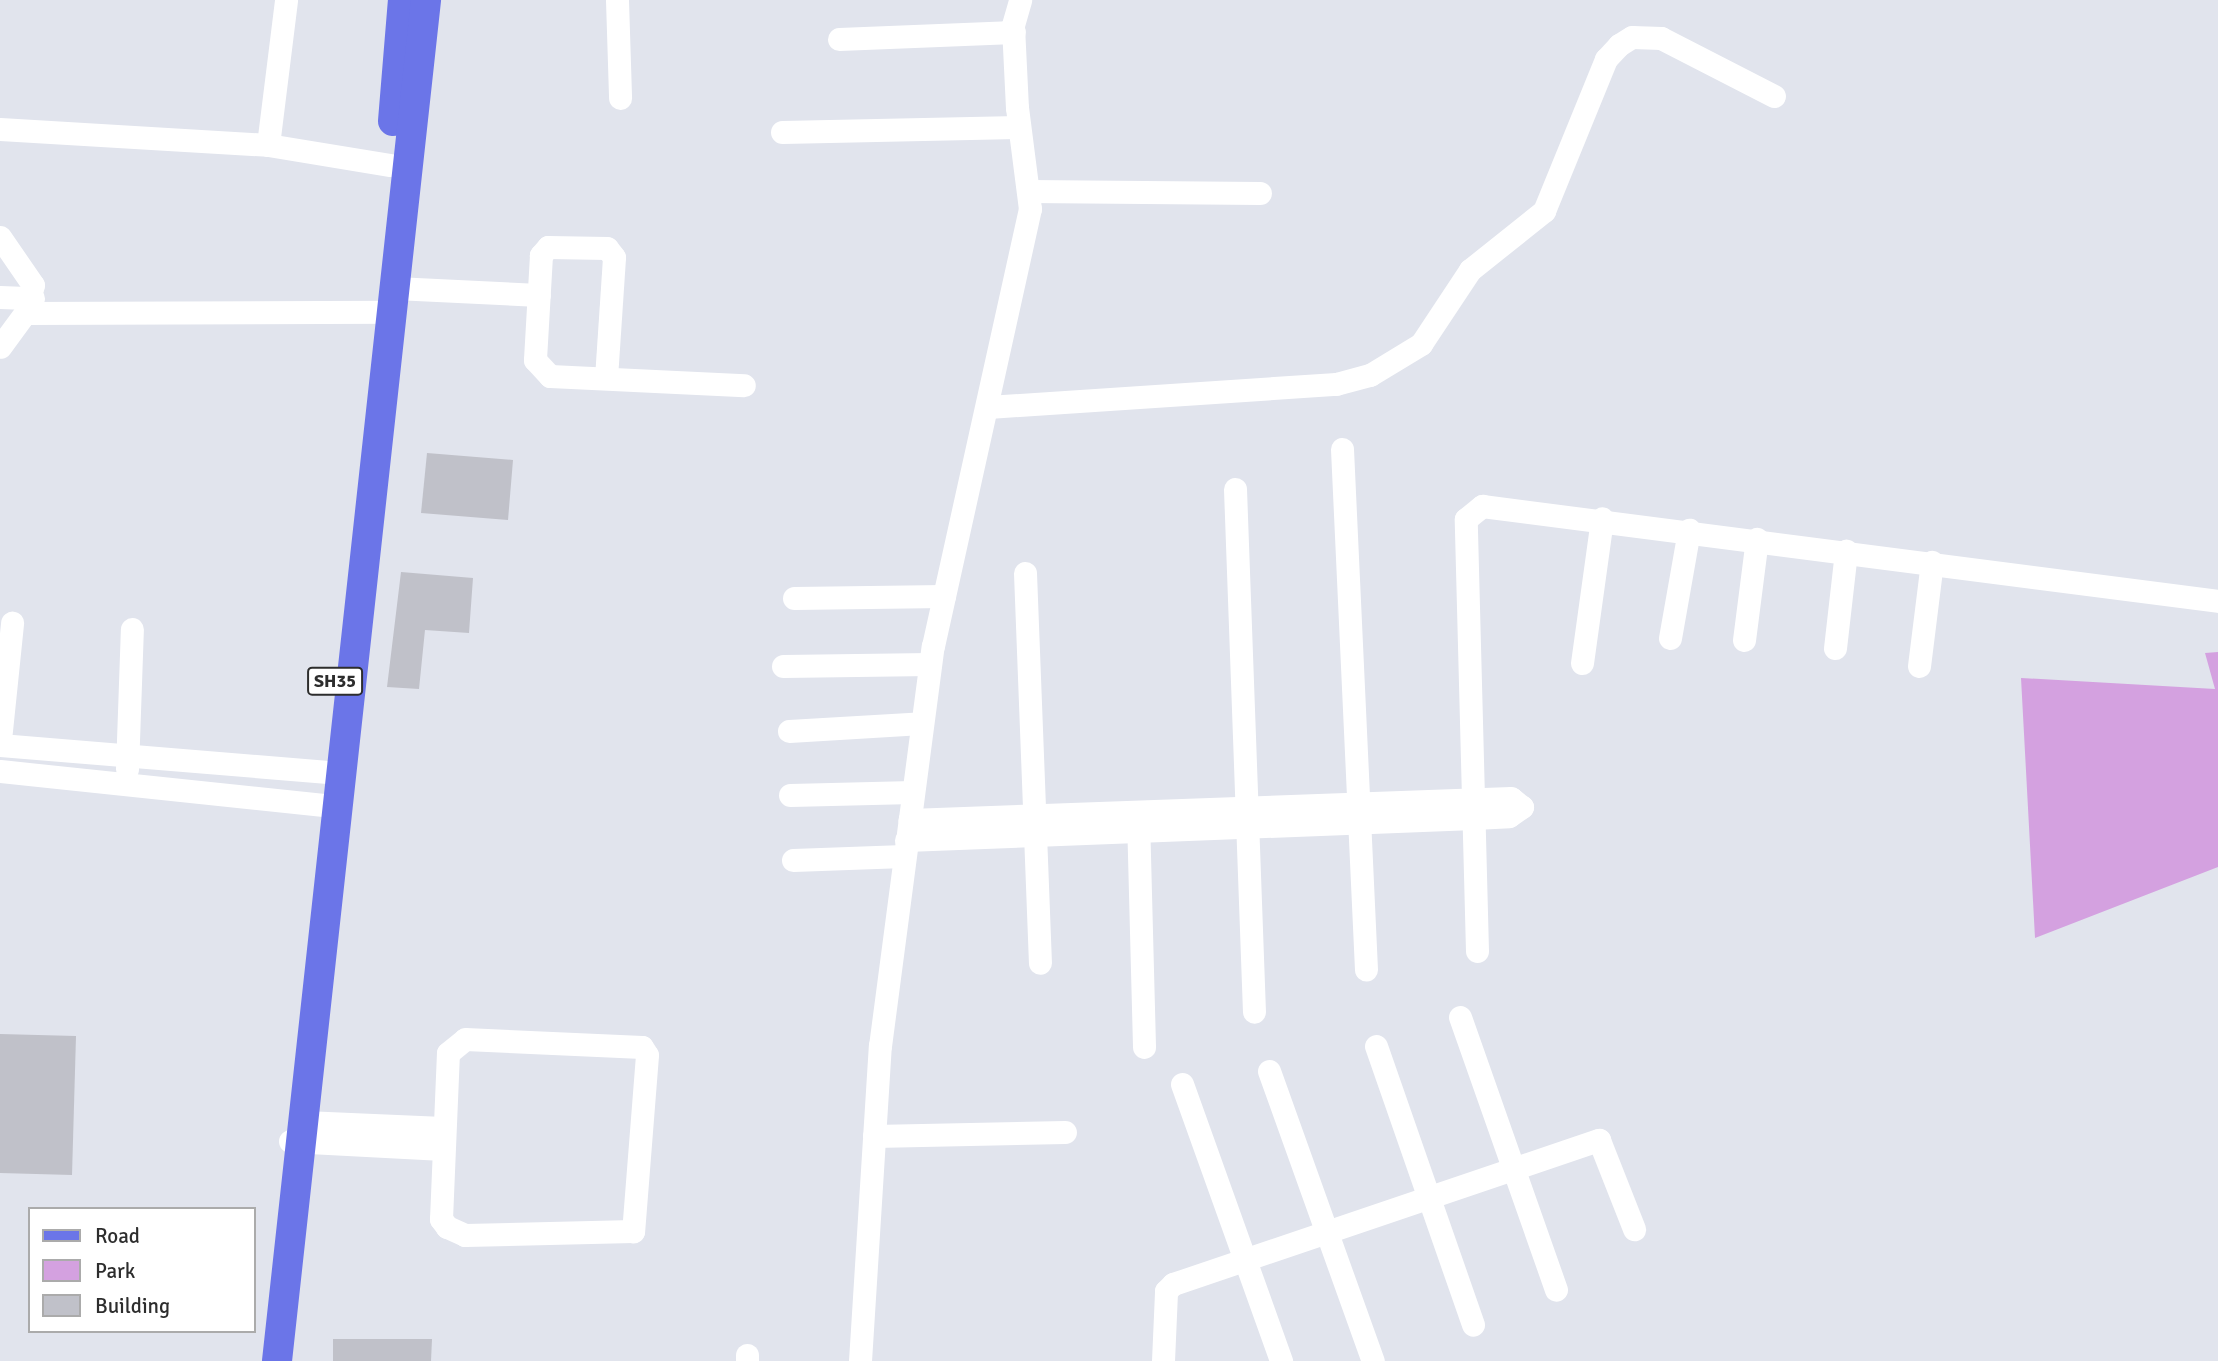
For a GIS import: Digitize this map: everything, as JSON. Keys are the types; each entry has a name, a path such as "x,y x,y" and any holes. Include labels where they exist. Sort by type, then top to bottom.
{"main road":[{"name":"SH35","path":"264,1361 299,1135 334,772 388,304 390,165 403,0"},
{"path":"388,304 426,0"},
{"path":"277,1361 299,1135"}],"street":[{"path":"268,145 286,0"},
{"path":"617,0 620,98"},
{"path":"860,1361 874,1136 906,839 930,664 1023,255 1028,191 1019,127 1014,32 1020,0"},
{"path":"839,39 1014,32"},
{"path":"988,407 1363,378 1421,344 1470,270 1544,211 1606,59 1619,45 1632,37 1661,38 1774,96"},
{"path":"782,132 1019,127"},
{"path":"0,129 268,145 390,165"},
{"path":"1028,191 1260,193"},
{"path":"0,237 29,273 29,305 0,347"},
{"path":"606,378 616,269 607,248 548,247 541,255 535,360 550,376 744,385"},
{"path":"0,298 29,305 388,304 539,295"},
{"path":"1342,449 1366,969"},
{"path":"1235,489 1244,817 1254,1012"},
{"path":"1476,951 1466,519 1494,503 2218,601"},
{"path":"1582,663 1602,518"},
{"path":"1670,638 1689,530"},
{"path":"1744,640 1757,539"},
{"path":"1835,648 1846,551"},
{"path":"1919,666 1932,562"},
{"path":"1025,573 1037,825 1040,963"},
{"path":"794,598 944,596"},
{"path":"12,623 0,742 334,772"},
{"path":"126,783 132,629"},
{"path":"783,666 930,664"},
{"path":"789,731 922,723"},
{"path":"0,771 331,806"},
{"path":"790,794 913,792"},
{"path":"793,860 906,839 1037,825 1474,809"},
{"path":"1138,820 1144,1047"},
{"path":"1460,1017 1556,1290"},
{"path":"626,1041 647,1055 638,1214 628,1234 453,1233 441,1219 443,1138 448,1053 456,1042 626,1041"},
{"path":"1376,1046 1474,1325"},
{"path":"1269,1071 1373,1361"},
{"path":"1182,1084 1281,1361"},
{"path":"874,1136 1065,1132"},
{"path":"299,1135 443,1138"},
{"path":"1163,1361 1166,1291 1173,1284 1429,1200 1599,1140 1634,1229"},
{"path":"1173,1284 1174,1361"}],"green space":[{"path":"2218,652 2218,867 2035,938 2021,678 2215,689 2205,653"}],"building":[{"path":"427,453 513,460 508,520 421,513"},
{"path":"401,572 473,578 469,633 425,630 419,689 387,687"},
{"path":"0,1034 76,1036 72,1175 0,1173"},
{"path":"333,1339 432,1339 431,1361 333,1361"}]}
